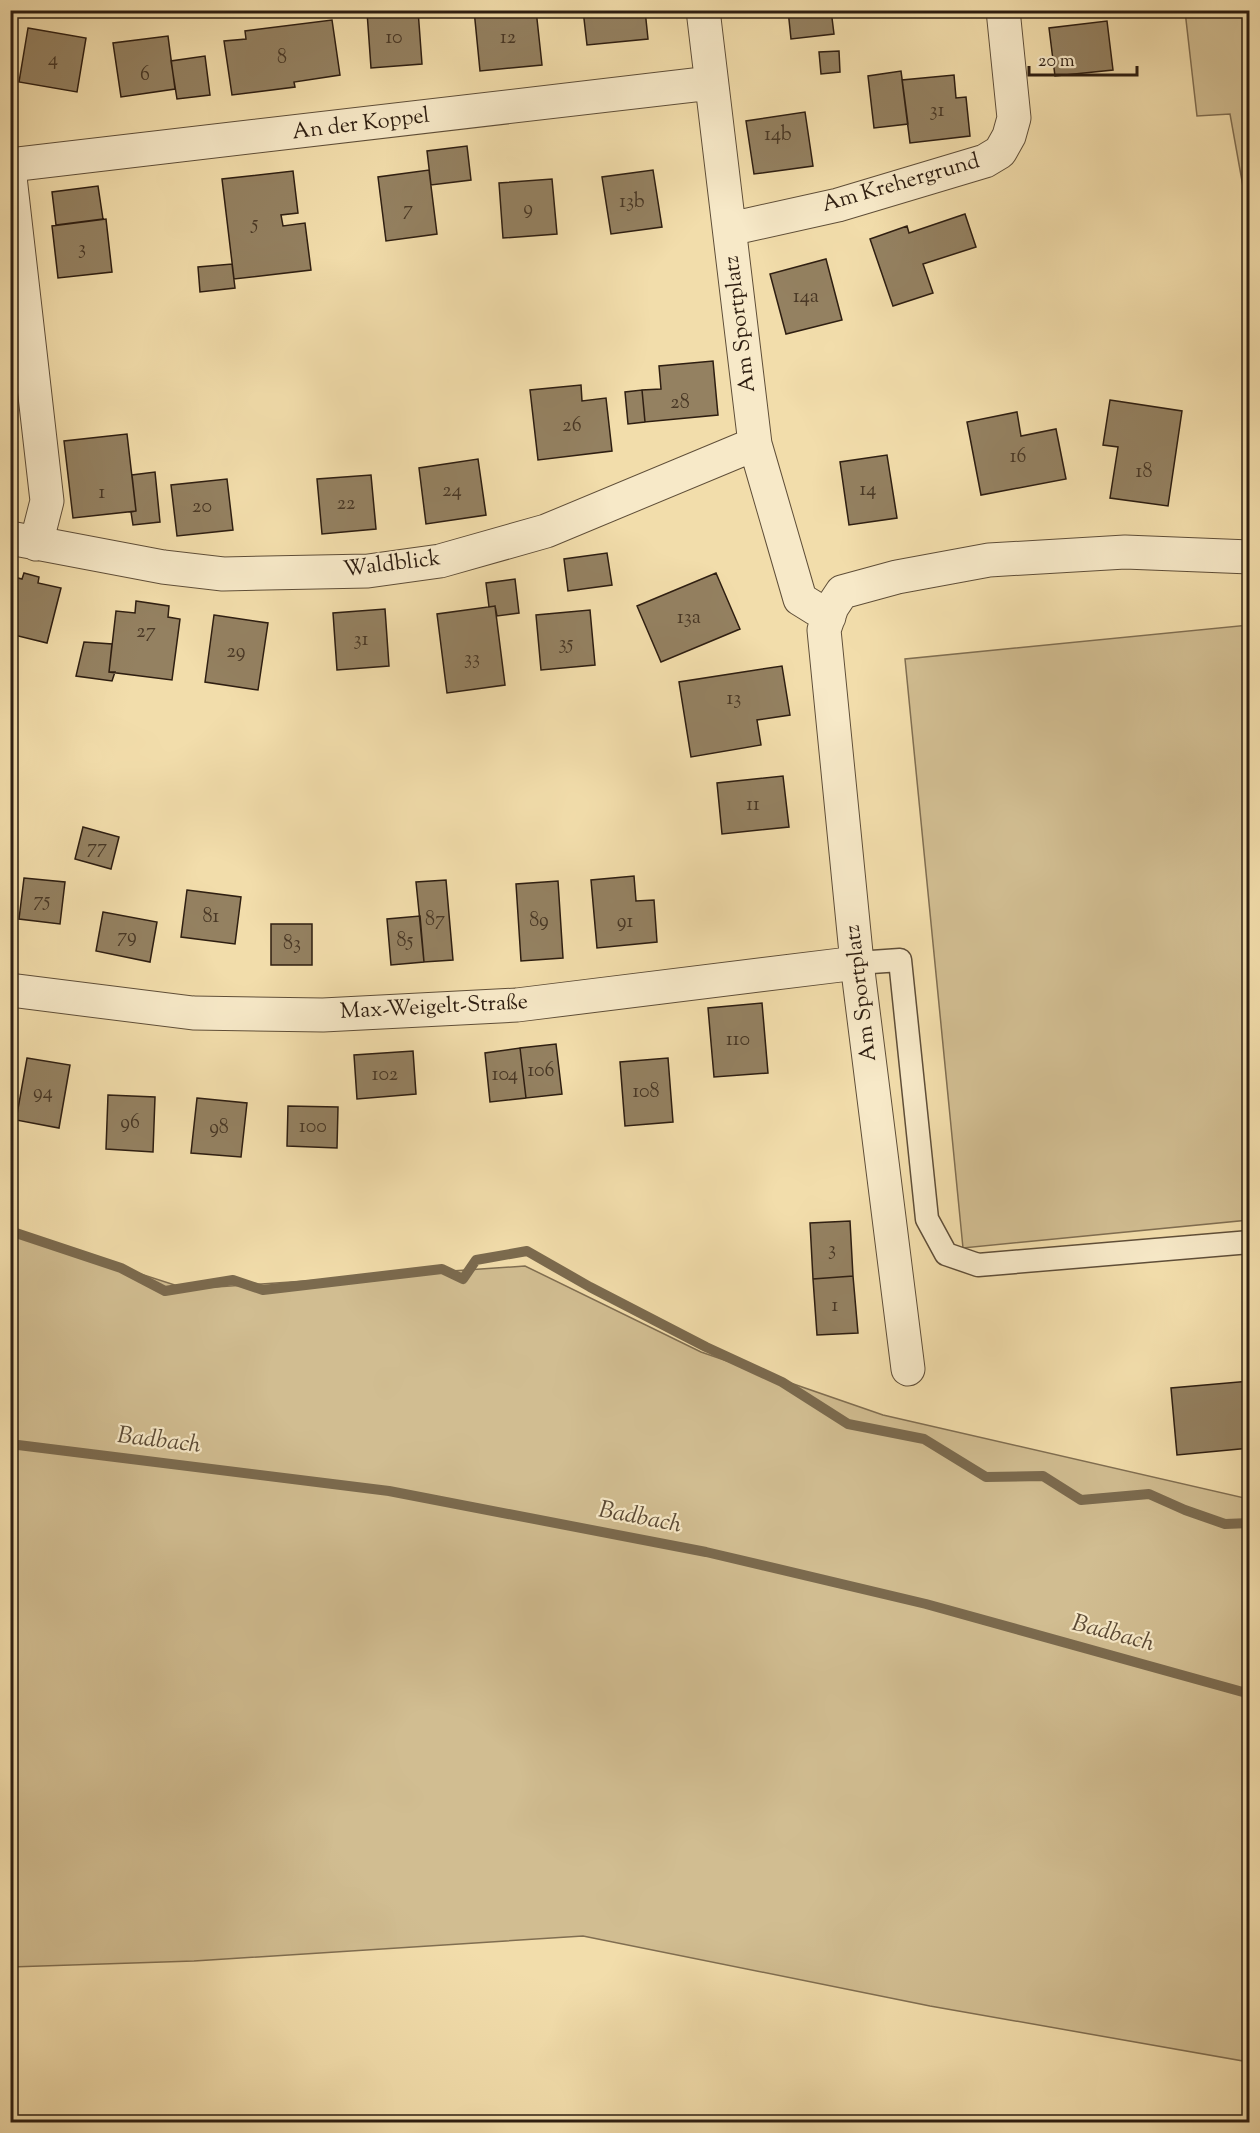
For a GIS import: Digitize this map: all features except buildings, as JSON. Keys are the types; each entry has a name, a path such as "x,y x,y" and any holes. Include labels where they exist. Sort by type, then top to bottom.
{"street":[{"name":"Am Sportplatz","path":"703,10 755,444 800,599 829,617"},
{"name":"Am Krehergrund","path":"730,229 838,205 985,161 1000,152 1009,136 1014,118 1003,10"},
{"name":"An der Koppel","path":"10,165 711,83"},
{"path":"10,177 47,501 23,541"},
{"name":"Waldblick","path":"23,541 163,567 223,574 368,571 440,561 546,531 755,444"},
{"name":"Am Sportplatz","path":"908,1369 857,963 824,630 829,617 842,592 897,577 990,560 1125,552 1250,558"},
{"name":"Max-Weigelt-Straße","path":"10,990 193,1013 323,1015 517,1005 857,963"}],"lane":[{"path":"857,963 900,960 927,1219 946,1254 978,1265 1250,1242"}],"shaded area":[{"path":"1185,11 1249,11 1249,220 1230,114 1197,116"},
{"path":"1249,625 1249,1220 963,1248 905,659"},
{"path":"11,1232 187,1289 525,1266 701,1352 883,1415 1249,1499 1249,2062 930,2006 583,1936 194,1961 11,1967"}],"waterway":[{"path":"10,1231 121,1268 165,1291 233,1280 263,1290 442,1269 463,1279 476,1260 527,1251 590,1287 706,1347 782,1382 848,1424 924,1439 986,1477 1043,1476 1081,1500 1149,1494 1225,1524 1250,1523"},
{"name":"Badbach","path":"10,1444 389,1491 706,1552 926,1604 1250,1694"}]}
